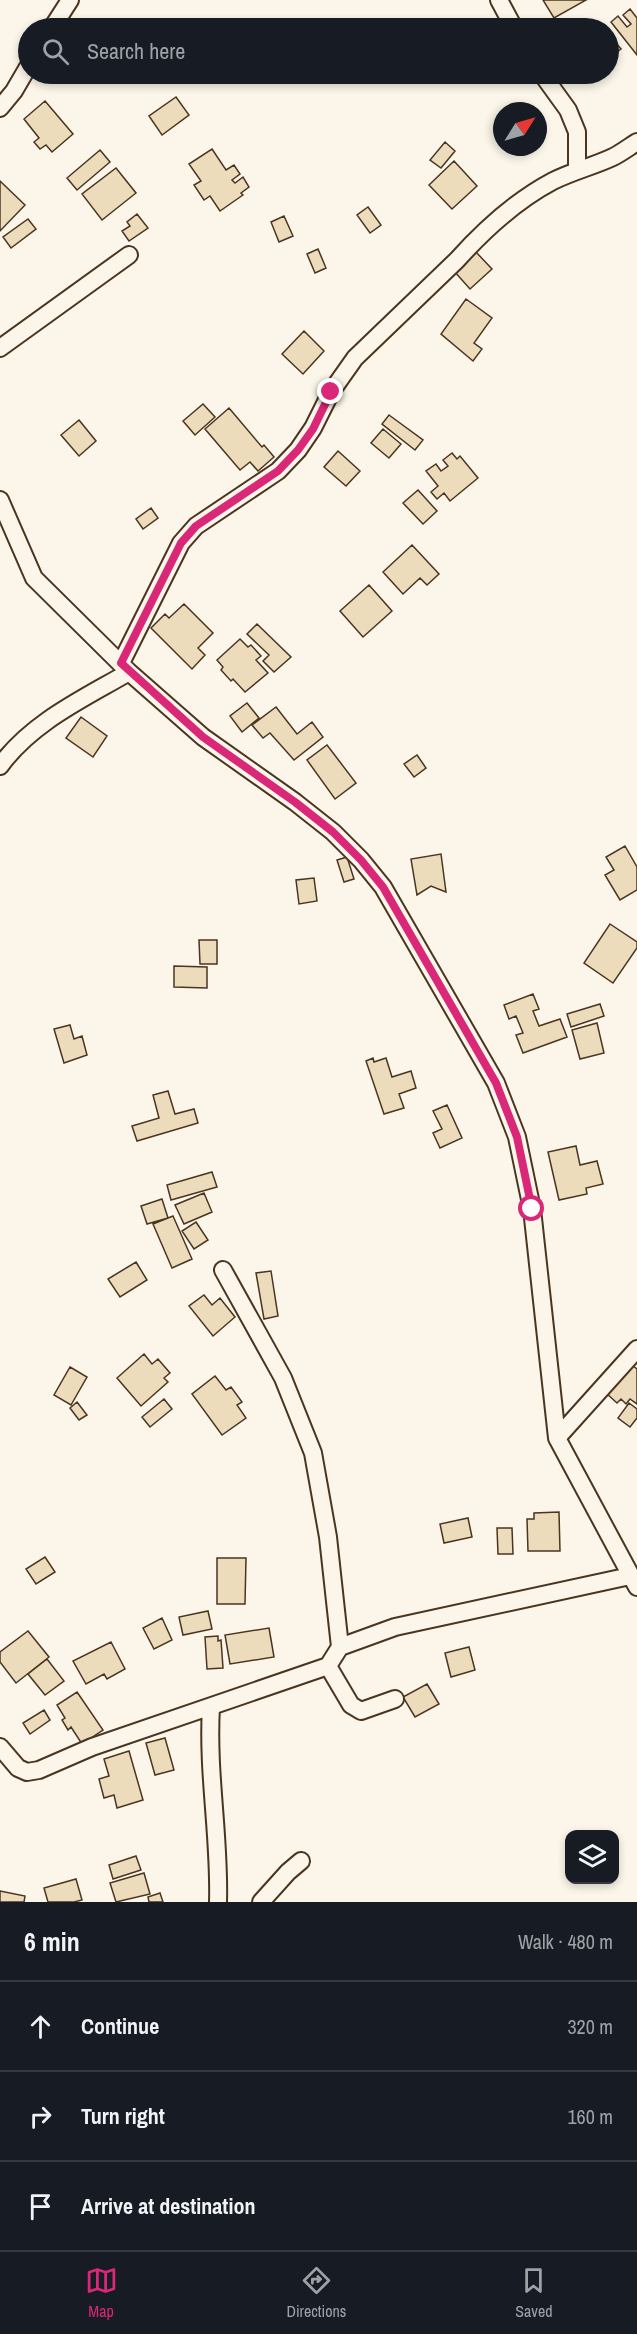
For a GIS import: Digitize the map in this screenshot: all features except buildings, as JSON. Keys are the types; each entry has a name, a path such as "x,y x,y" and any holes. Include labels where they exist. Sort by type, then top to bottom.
{"street":[{"path":"58,18 70,0"},
{"path":"499,0 509,18"},
{"path":"0,108 18,84"},
{"path":"549,84 568,110 577,132 577,170"},
{"path":"0,766 12,750 52,717 125,668 181,543 196,526 278,471 298,450 313,429 331,392 355,358 473,243 520,201 551,182 614,157 637,142"},
{"path":"0,348 129,255"},
{"path":"0,500 34,578 125,668 203,737 318,820 361,860 383,887 496,1083 517,1137 532,1209 557,1438 634,1581 395,1627 340,1647 328,1666 92,1747 39,1770 27,1772 18,1768 0,1747"},
{"path":"223,1270 283,1378 313,1453 328,1537 340,1647"},
{"path":"557,1438 637,1349"},
{"path":"328,1666 351,1705 361,1711 395,1699"},
{"path":"211,1707 209,1741 220,1874 218,1902"},
{"path":"261,1902 301,1861"}],"route":[{"path":"331,392 313,429 298,450 278,471 196,526 181,543 121,663 203,737 295,802 333,832 361,860 383,887 496,1083 517,1137 532,1209"}]}
